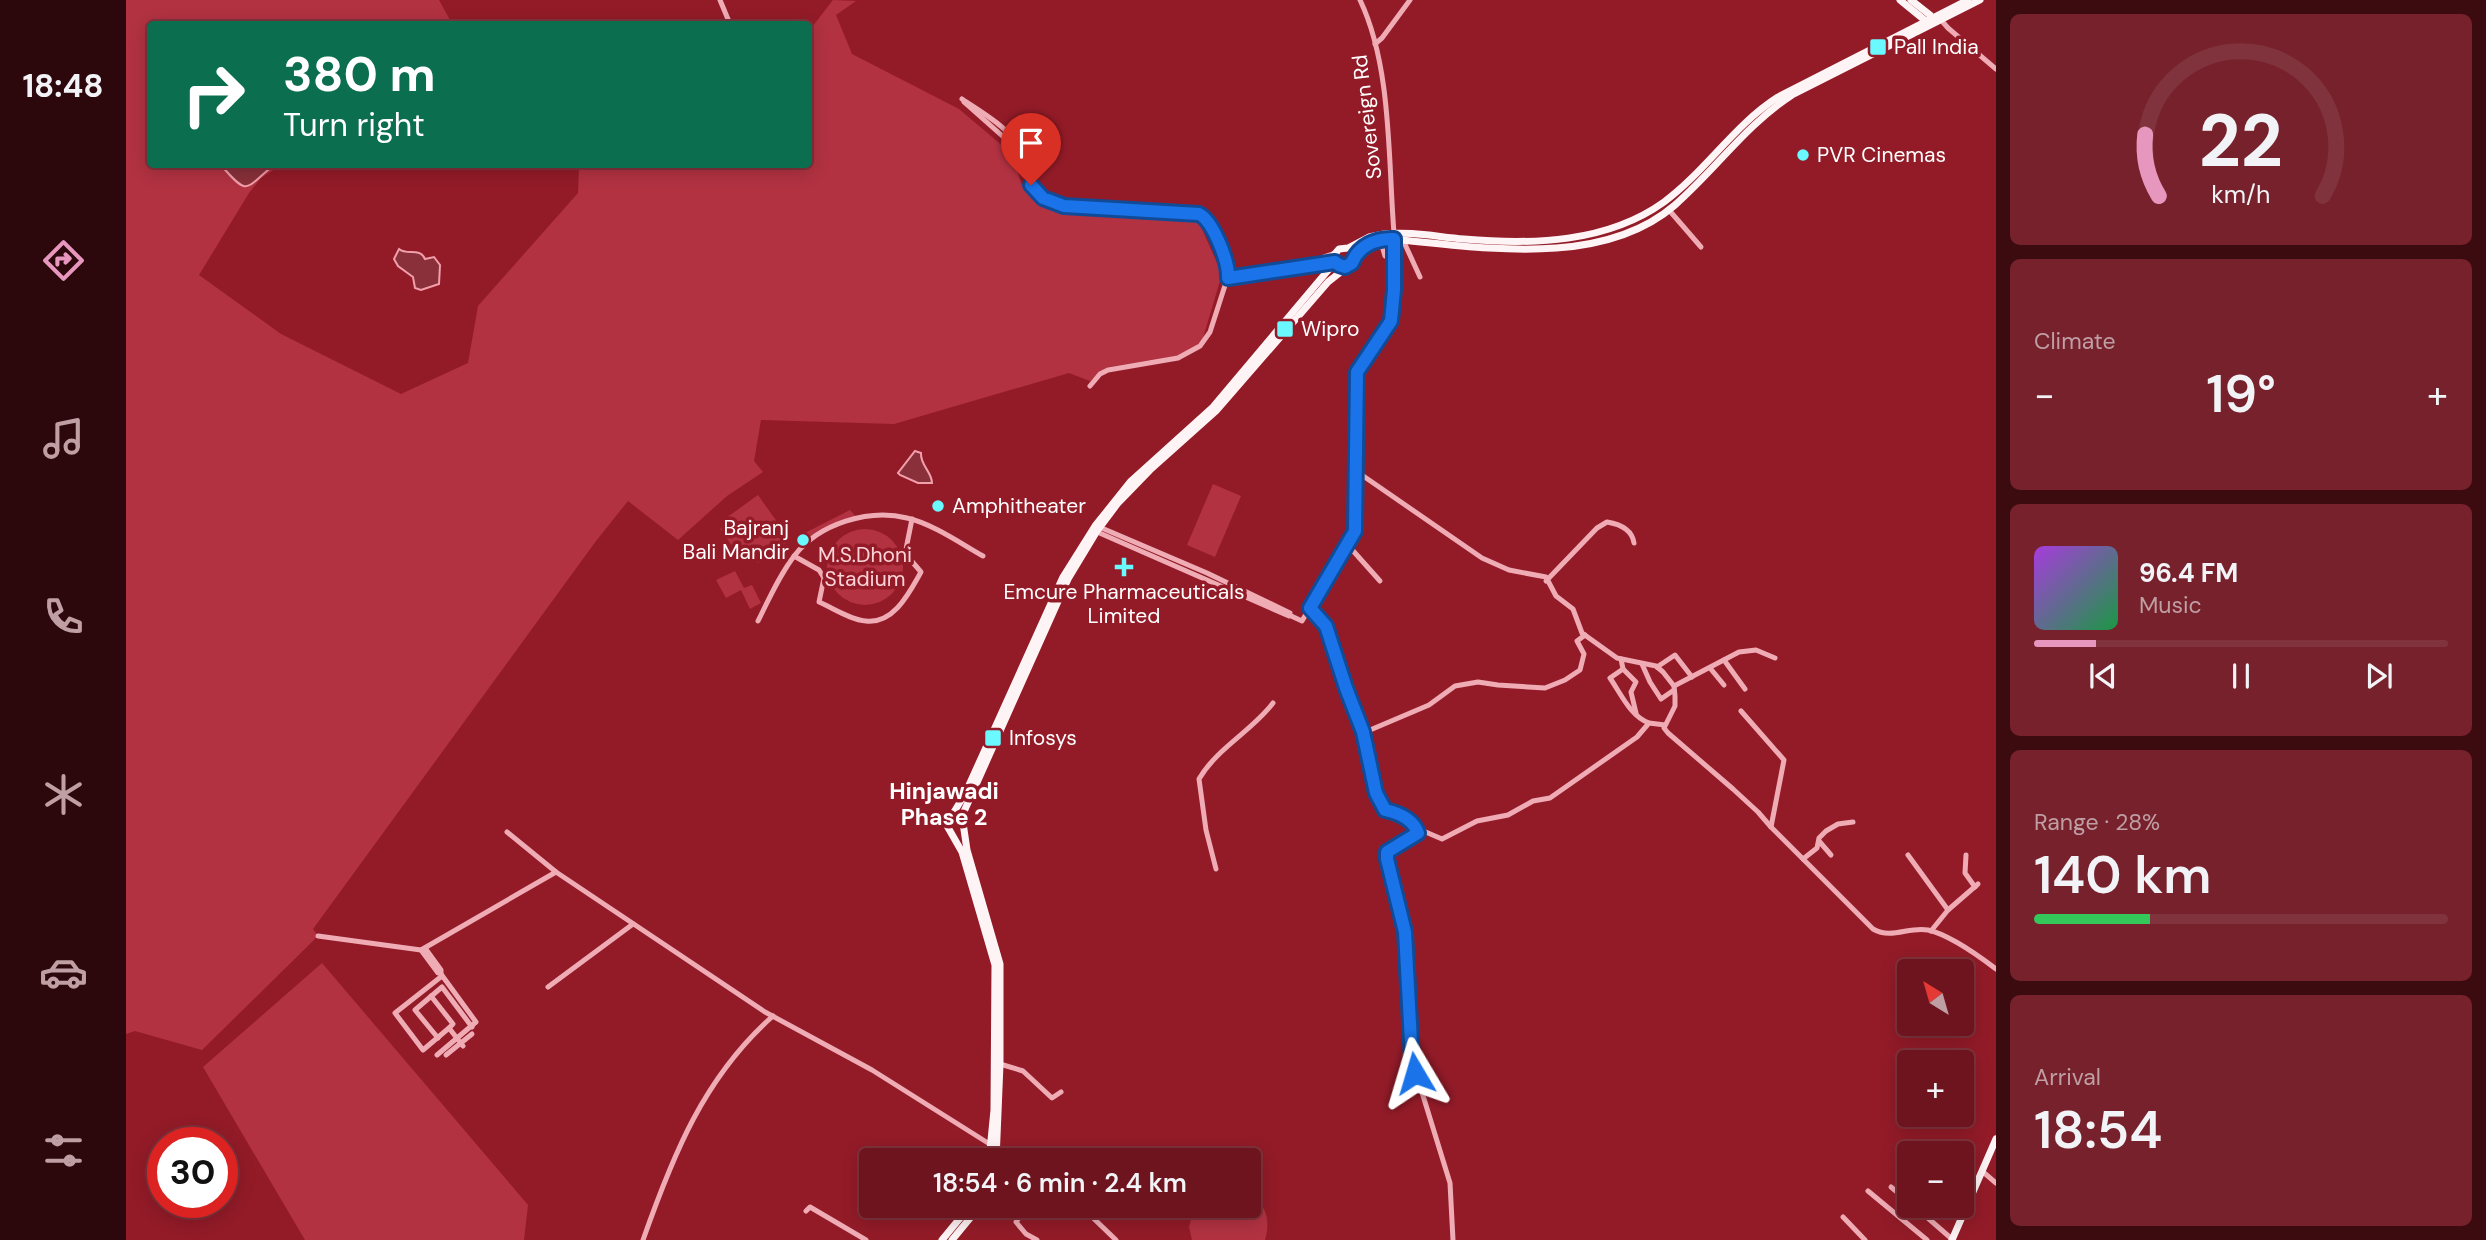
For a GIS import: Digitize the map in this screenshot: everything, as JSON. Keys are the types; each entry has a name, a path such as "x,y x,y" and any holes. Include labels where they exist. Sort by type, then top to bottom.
{"main road":[{"path":"1900,0 1933,21"},
{"path":"1912,0 1933,21"},
{"path":"1353,256 1368,244 1394,236 1403,240 1501,249 1589,244 1629,232 1669,210 1740,136 1773,107 1968,0"},
{"path":"994,1146 998,976 962,852 946,824 946,819 954,812 965,794 1068,579 1096,528 1131,481 1213,407 1322,278 1341,248 1348,248 1368,237 1510,241 1576,237 1621,226 1652,211 1675,194 1751,118 1789,90 1980,0"},
{"path":"1096,528 1134,485 1213,414 1328,282 1352,263 1353,256 1348,248"},
{"path":"1335,259 1345,267"},
{"path":"994,1146 1000,1064 998,953 967,850 962,816 1001,719"},
{"path":"954,812 962,816"},
{"path":"951,829 958,830 963,825"},
{"path":"1974,1189 1996,1139"},
{"path":"942,1240 960,1218"},
{"path":"952,1240 970,1218"},
{"path":"1953,1240 1960,1218"}],"street":[{"path":"720,0 729,21"},
{"name":"Sovereign Rd","path":"1310,608 1355,531 1357,372 1391,321 1394,290 1389,130 1370,20 1360,0"},
{"path":"1375,44 1410,0"},
{"path":"1933,21 1948,28 1996,69"},
{"path":"963,100 989,120 1017,149 1034,189 1053,202 1064,206 1191,213 1206,217 1232,275 1209,332 1200,346 1188,355 1171,360 1108,370 1100,374 1090,386"},
{"path":"1669,210 1701,247"},
{"path":"1380,239 1385,256 1389,257"},
{"path":"1403,240 1420,276"},
{"path":"1232,275 1318,259 1335,259"},
{"path":"1232,275 1335,259"},
{"path":"1315,264 1321,268 1322,278"},
{"path":"1356,471 1482,558 1509,570 1546,577 1556,596 1573,609 1582,633 1621,659 1657,667 1673,686 1675,706 1665,725 1668,733 1758,812 1879,933 1888,935 1919,929 1931,931 1978,955 1996,969"},
{"path":"758,621 794,555 825,530 850,519 874,516 912,519 983,556"},
{"path":"794,555 822,574 824,584 819,601 866,621 880,618 895,612 921,572 909,558 906,549 912,519"},
{"path":"1546,581 1597,528 1607,522 1624,528 1633,536 1634,542"},
{"path":"1096,528 1290,613 1289,615 1302,621 1310,608 1326,626 1363,733 1376,793 1385,810 1399,813 1416,827 1418,833"},
{"path":"1347,544 1380,581"},
{"path":"1363,733 1429,705 1455,686 1478,682 1518,687 1553,686 1580,670 1584,654 1577,642 1585,635"},
{"path":"1656,691 1673,686 1739,652 1756,650 1775,657"},
{"path":"1657,667 1675,655 1692,677"},
{"path":"1621,659 1623,669 1636,682 1631,692 1636,713"},
{"path":"1724,660 1745,689"},
{"path":"1642,664 1661,699 1673,686"},
{"path":"1710,668 1724,685"},
{"path":"1623,669 1610,678 1627,705 1644,722 1665,725"},
{"path":"1216,869 1206,830 1199,779 1217,756 1254,725 1273,702"},
{"path":"1741,711 1784,760 1771,827"},
{"path":"1453,1240 1450,1182 1412,1060 1405,932 1387,852 1422,830 1442,839 1477,821 1508,815 1533,801 1550,798 1637,737 1649,723"},
{"path":"1803,859 1817,848 1822,835 1833,826 1853,822"},
{"path":"507,832 556,872 773,1016 872,1070 997,1148"},
{"path":"1819,841 1831,855"},
{"path":"1908,855 1948,910"},
{"path":"1931,931 1948,910 1977,885 1965,873 1966,855"},
{"path":"318,936 423,949 556,872"},
{"path":"548,988 633,924"},
{"path":"423,949 441,970 441,975 460,1005"},
{"path":"431,996 453,1024 423,1050 396,1014 441,975"},
{"path":"438,1038 416,1011 443,987 476,1021 460,1042"},
{"path":"412,998 419,1006"},
{"path":"643,1240 675,1154 714,1081 734,1055 773,1016"},
{"path":"449,1028 460,1042"},
{"path":"438,1055 472,1034"},
{"path":"1000,1064 1023,1071 1052,1098 1061,1092"},
{"path":"1982,1171 1996,1183"},
{"path":"1891,1187 1897,1192"},
{"path":"1868,1191 1927,1240"},
{"path":"806,1211 810,1207 866,1240"},
{"path":"1843,1217 1865,1240"},
{"path":"1019,1218 1016,1222 1026,1234 1037,1240"},
{"path":"1093,1218 1116,1240"},
{"path":"1928,1218 1953,1240"}],"green space":[{"path":"126,0 439,0 450,20 448,21 147,21 147,168 276,168 261,178 249,193 199,275 281,334 401,394 468,363 478,306 578,193 579,168 812,168 812,27 833,0 856,1 836,15 852,54 959,109 1011,153 1023,188 1036,201 1056,209 1198,220 1222,274 1203,338 1182,355 1108,367 1090,381 1069,373 894,424 761,420 754,461 763,472 727,496 678,540 628,501 313,929 318,936 202,1050 135,1031 126,1034"},
{"path":"1213,484 1241,496 1215,557 1187,545"},
{"path":"758,495 790,540 758,563 751,553 742,560 720,529 729,522 726,518"},
{"path":"850,510 857,518 827,529 803,546 797,537"},
{"name":"M.S.Dhoni Stadium","path":"858,529 872,529 886,535 897,546 903,567 900,582 892,594 872,605 858,605 844,599 833,588 827,574 827,560 833,546 844,535"},
{"path":"735,571 744,588 752,585 761,603 750,609 741,590 726,598 716,580"},
{"path":"322,963 528,1205 524,1240 305,1240 203,1067"},
{"path":"1261,1204 1267,1220 1265,1240 1192,1240 1189,1227 1192,1218 1261,1218"}],"shaded area":[{"path":"224,168 271,168 252,184 242,186"},
{"path":"399,249 420,253 425,259 434,257 440,265 439,284 421,290 415,288 413,277 398,266 394,259"},
{"path":"915,451 921,453 932,483 918,483 898,473"}],"place":[{"name":"Pall India","path":"1878,47"},
{"name":"PVR Cinemas","path":"1803,155"},
{"name":"Wipro","path":"1285,329"},
{"name":"Amphitheater","path":"938,506"},
{"name":"Bajranj Bali Mandir","path":"803,540"},
{"name":"Emcure Pharmaceuticals Limited","path":"1124,567"},
{"name":"Infosys","path":"993,738"}],"district":[{"name":"Hinjawadi Phase 2","path":"944,804"}],"route":[{"path":"1031,185 1043,198 1064,206 1199,214 1206,217 1227,263 1228,278 1335,262 1345,267 1352,263 1353,256 1368,244 1394,239 1391,321 1357,372 1355,531 1310,608 1326,626 1342,670 1363,732 1376,793 1385,810 1399,813 1416,827 1418,833 1387,852 1405,932 1415,1073"}]}
